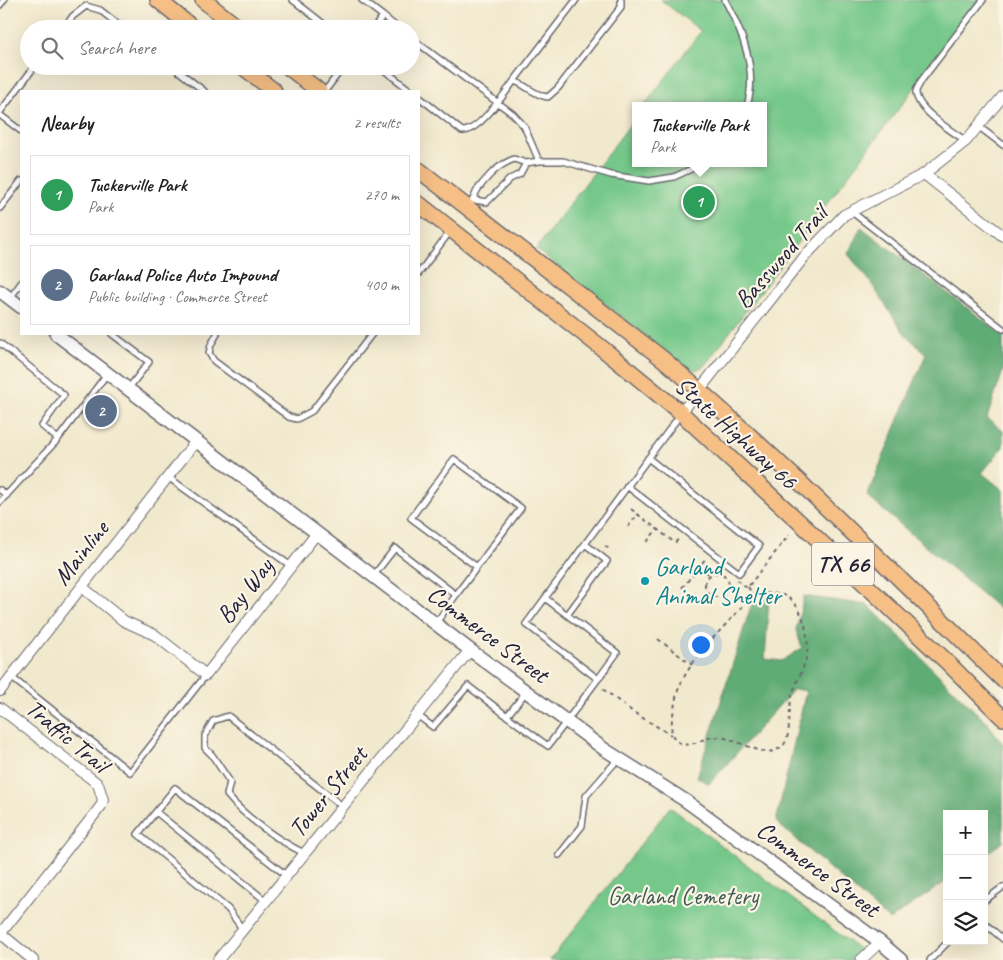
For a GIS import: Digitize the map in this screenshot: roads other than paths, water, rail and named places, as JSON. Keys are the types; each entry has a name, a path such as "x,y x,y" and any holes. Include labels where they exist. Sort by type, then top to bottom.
{"main road":[{"path":"158,0 183,20"},
{"path":"203,0 229,20"},
{"path":"254,75 273,90"},
{"path":"299,75 318,90"},
{"name":"State Highway 66","path":"420,171 470,203 699,390 783,466 1003,680"},
{"path":"452,230 470,203"},
{"name":"State Highway 66","path":"420,205 681,413 808,530 1003,718"}],"street":[{"name":"Basswood Trail","path":"681,413 805,256 844,215 924,174 966,141 1003,96"},
{"path":"924,174 1003,236"},
{"path":"5,294 20,306"},
{"name":"Commerce Street","path":"57,335 526,692 619,758 686,801 880,942 901,960"},
{"name":"Mainline","path":"0,691 196,441"},
{"name":"Bay Way","path":"206,675 317,533"},
{"path":"82,587 124,621 155,635 206,675"},
{"name":"Tower Street","path":"218,960 470,650"},
{"name":"Traffic Trail","path":"0,708 98,784 103,800 101,806 0,933"},
{"path":"0,933 33,960"},
{"path":"861,960 880,942"}],"lane":[{"path":"0,5 4,0"},
{"path":"362,0 388,20"},
{"path":"420,98 462,131 467,132 475,127 498,103 576,0"},
{"path":"514,81 523,84 542,96 548,97 558,88 621,7 621,0"},
{"path":"724,0 738,26 750,65 751,91 748,102"},
{"path":"966,141 922,107 917,98 916,90 983,0"},
{"path":"295,1 319,20"},
{"path":"70,20 86,6 100,10 113,20"},
{"path":"380,20 383,16"},
{"path":"420,45 513,114 524,126 538,160"},
{"path":"20,130 0,113 28,75"},
{"path":"184,75 203,90"},
{"path":"325,90 337,75"},
{"path":"391,75 410,90"},
{"path":"978,126 1003,145"},
{"path":"470,203 492,172 504,163 514,159 526,163 538,160 563,162 611,175 649,181 674,177 695,167"},
{"path":"470,203 487,202 510,179 520,174 526,163"},
{"path":"0,208 20,182"},
{"path":"851,212 1003,329"},
{"path":"420,272 452,230"},
{"path":"5,294 20,284"},
{"path":"113,335 149,362 128,390"},
{"path":"216,335 209,353 214,361 289,417 297,419 312,412 371,335"},
{"path":"0,343 64,395 42,426 58,439"},
{"path":"0,502 58,439 108,374"},
{"path":"598,679 526,624 681,413"},
{"path":"436,624 520,508 454,458 411,518 477,567"},
{"path":"627,486 739,573 759,546 648,458"},
{"path":"168,477 291,566"},
{"path":"0,490 7,495"},
{"path":"567,615 607,560 585,544"},
{"path":"374,576 395,548 456,595"},
{"path":"417,715 433,727 468,686 548,746 617,653 545,598"},
{"path":"11,677 130,772 206,675"},
{"path":"508,716 526,692"},
{"path":"305,853 287,845 235,804 227,795 230,782 212,755 204,748 205,736 213,721 228,716 343,807"},
{"path":"559,855 582,826 586,796 619,758"},
{"path":"243,930 228,908 138,834 176,788 287,876"},
{"path":"156,812 266,901"},
{"path":"985,900 1003,887"},
{"path":"988,926 1003,939"},
{"path":"930,960 945,945"}],"place":[{"name":"Tuckerville Park","path":"699,202"},
{"name":"Garland Police Auto Impound","path":"101,411"},
{"name":"Garland Animal Shelter","path":"645,581"}],"park label":[{"name":"Garland Cemetery","path":"683,896"}]}
